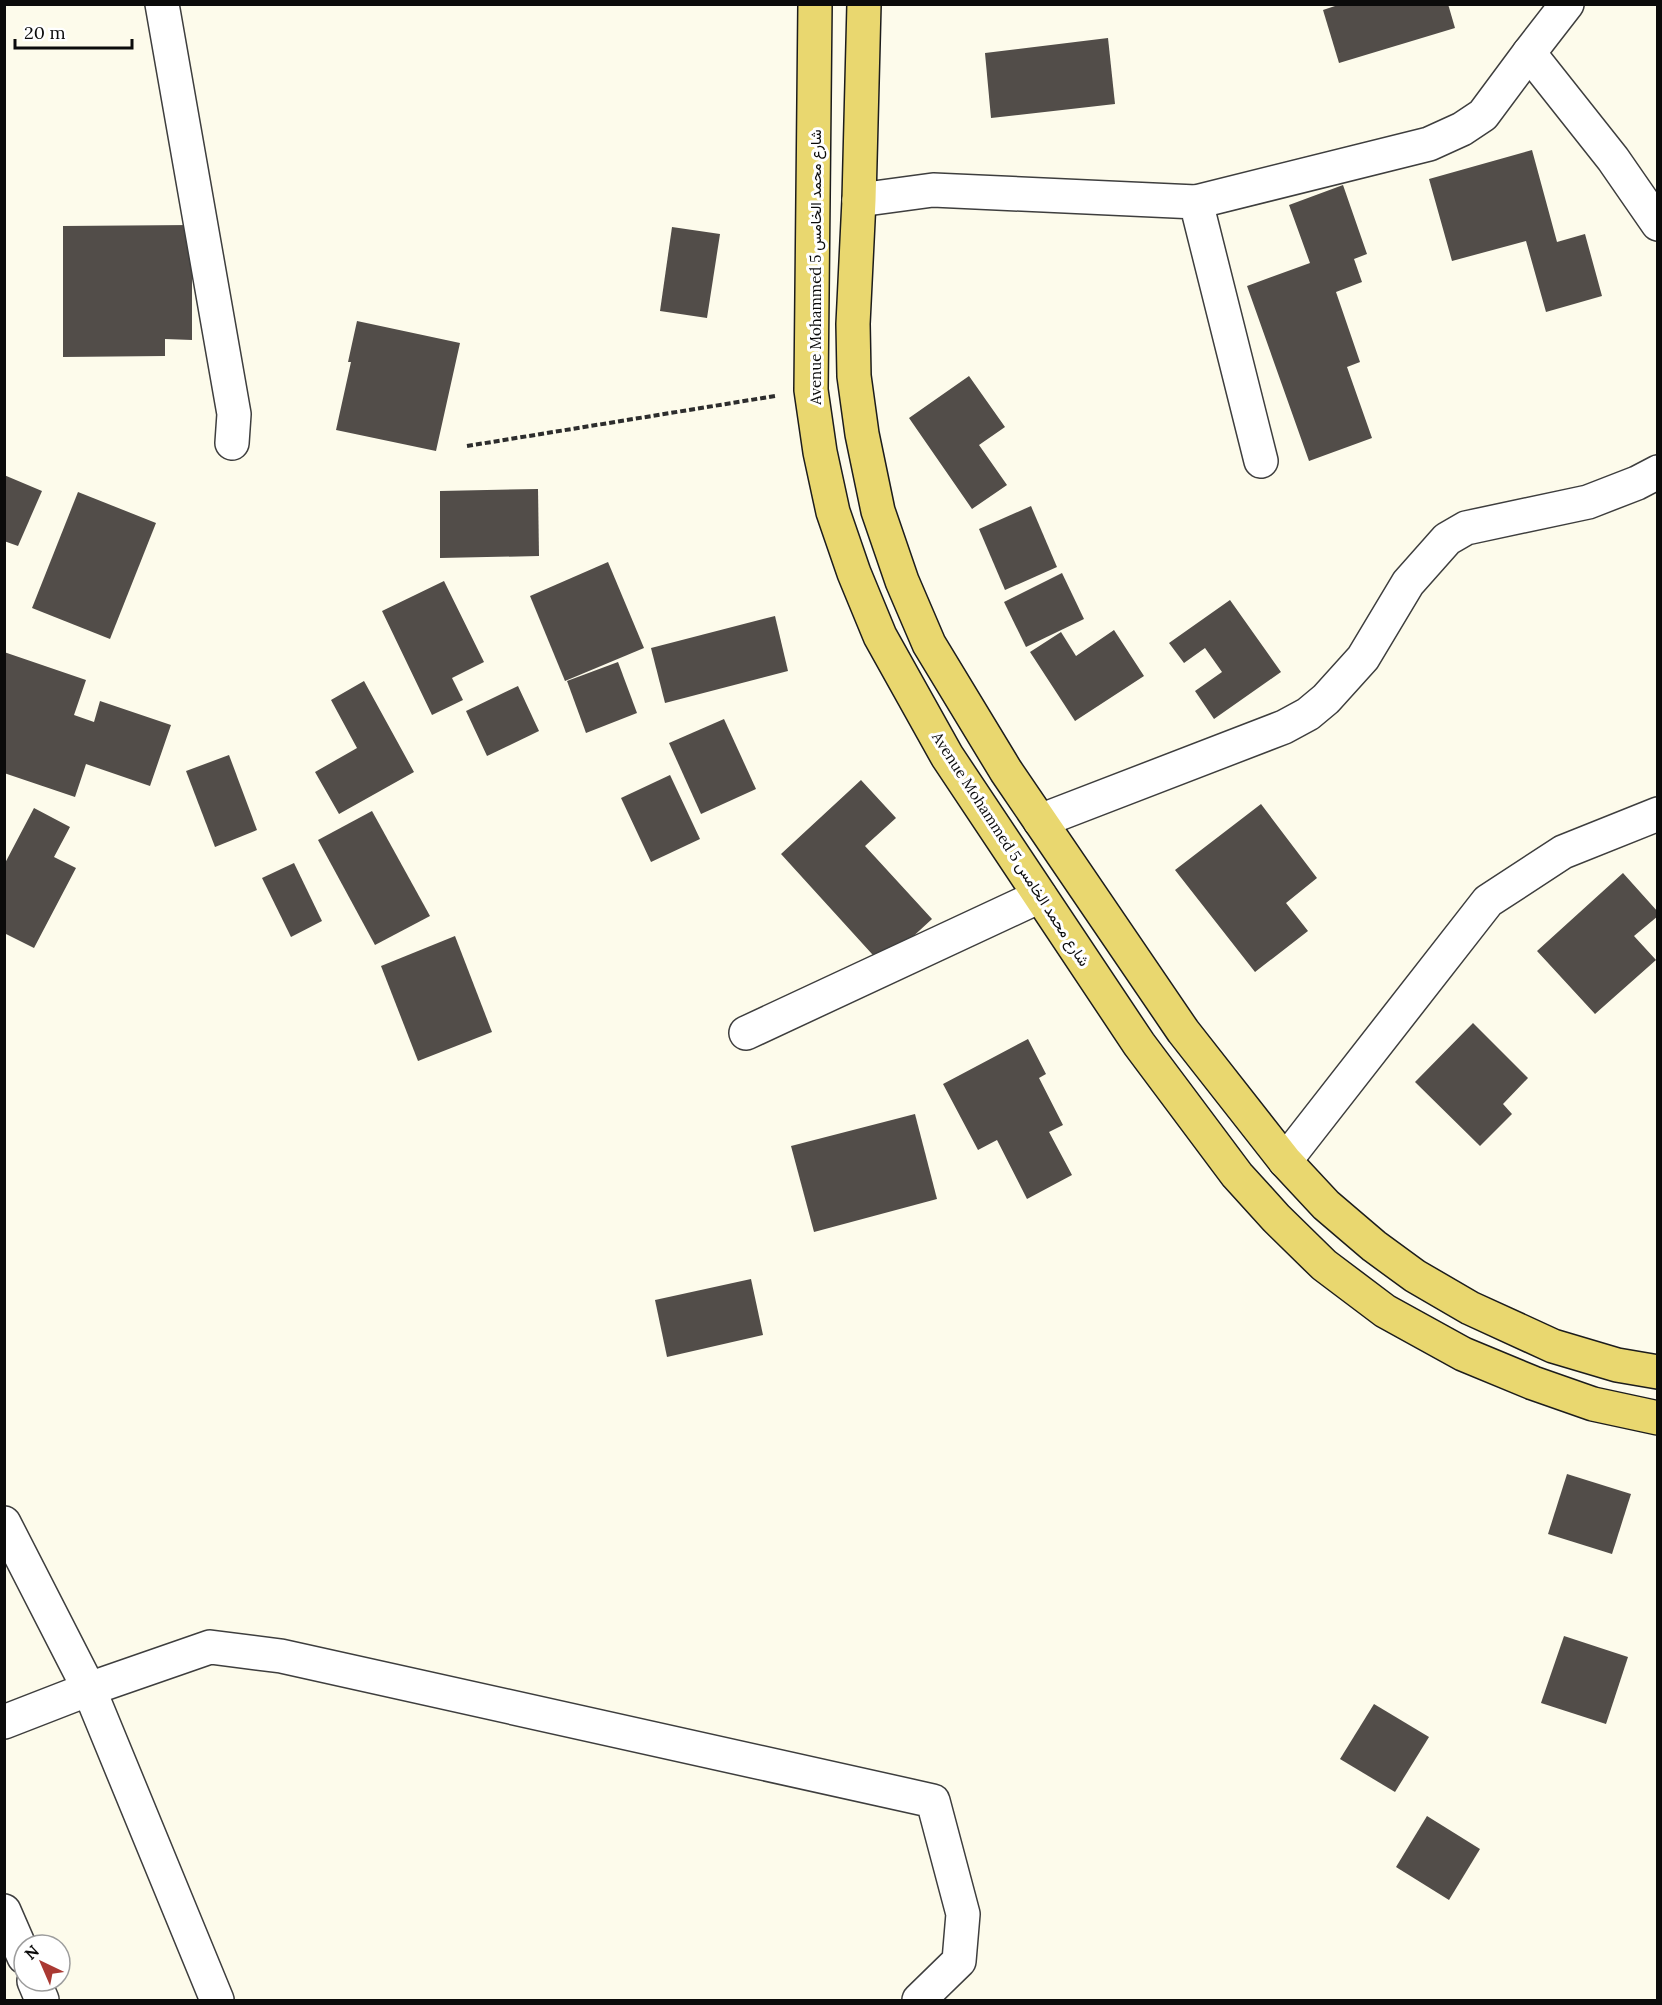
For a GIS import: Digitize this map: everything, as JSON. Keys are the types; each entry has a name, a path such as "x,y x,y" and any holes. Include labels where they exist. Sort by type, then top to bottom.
{"main road":[{"name":"Avenue Mohammed 5 شارع محمد الخامس","path":"816,4 811,390 820,452 833,512 854,573 880,636 946,756 1139,1044 1237,1175 1276,1218 1324,1265 1385,1311 1463,1354 1533,1383 1593,1404 1658,1418"},
{"path":"864,4 853,324 854,376 862,434 878,512 902,581 929,644 1006,771 1184,1031 1286,1161 1326,1205 1374,1246 1415,1276 1470,1308 1553,1346 1617,1365 1658,1372"}],"street":[{"path":"162,4 234,414 232,443"},
{"path":"859,200 933,190 1196,202 1429,144 1462,129 1483,115 1567,4"},
{"path":"1528,53 1613,159 1658,224"},
{"path":"1196,202 1261,461"},
{"path":"1040,821 1284,727 1308,714 1326,699 1364,658 1408,583 1447,539 1466,528 1588,502 1637,483 1658,472"},
{"path":"1286,1161 1488,901 1563,852 1658,814"},
{"path":"746,1033 1040,896"},
{"path":"4,1523 89,1689 217,2001"},
{"path":"4,1722 89,1689 210,1647 281,1656 933,1801 963,1914 959,1961 919,2001"},
{"path":"4,1911 14,1933"}],"path":[{"path":"467,446 811,390"}],"building":[{"path":"1341,4 1448,4 1455,28 1339,63 1323,10"},
{"path":"1108,38 1115,104 991,118 985,53"},
{"path":"1532,150 1557,242 1585,234 1602,296 1546,312 1526,241 1452,261 1429,179"},
{"path":"1343,185 1367,254 1354,259 1362,282 1336,292 1360,362 1347,367 1372,438 1309,461 1247,286 1310,263 1289,205"},
{"path":"192,225 192,340 165,339 165,356 63,357 63,226"},
{"path":"672,227 720,234 707,318 660,311"},
{"path":"357,321 460,343 436,451 336,430 351,362 348,362"},
{"path":"969,376 1005,427 979,445 1007,485 972,509 909,418"},
{"path":"4,475 42,491 18,546 4,541"},
{"path":"538,489 539,556 440,558 440,491"},
{"path":"78,492 156,523 110,639 32,608"},
{"path":"1031,506 1057,567 1005,590 979,529"},
{"path":"608,562 644,648 565,681 530,596"},
{"path":"1062,573 1084,619 1026,647 1004,602"},
{"path":"444,581 484,662 452,678 463,700 432,715 382,611"},
{"path":"1230,600 1281,672 1214,719 1195,691 1222,672 1205,648 1184,663 1169,643"},
{"path":"775,616 788,671 665,703 651,648"},
{"path":"1114,630 1144,676 1075,721 1030,652 1061,632 1076,656"},
{"path":"4,652 86,680 74,715 94,722 100,701 171,725 150,786 86,764 75,797 4,773"},
{"path":"618,662 637,713 586,733 567,681"},
{"path":"364,681 414,772 339,814 315,772 357,748 331,700"},
{"path":"518,686 539,731 487,756 466,711"},
{"path":"724,719 756,789 701,814 669,743"},
{"path":"229,755 257,830 215,847 186,771"},
{"path":"670,775 700,839 651,862 621,798"},
{"path":"861,780 896,818 865,846 932,919 882,965 781,854"},
{"path":"1261,804 1317,878 1286,903 1308,931 1255,972 1175,870"},
{"path":"34,808 70,827 54,857 76,868 34,948 4,933 4,865"},
{"path":"372,811 430,916 375,945 318,840"},
{"path":"294,863 322,921 291,937 262,878"},
{"path":"1623,873 1658,912 1658,916 1634,936 1656,960 1595,1014 1537,951"},
{"path":"455,936 492,1032 418,1061 381,966"},
{"path":"1473,1023 1528,1078 1503,1104 1512,1114 1480,1146 1415,1082"},
{"path":"1028,1039 1046,1074 1039,1078 1063,1125 1049,1132 1072,1175 1027,1199 997,1140 978,1150 943,1084"},
{"path":"915,1114 937,1199 814,1232 791,1146"},
{"path":"751,1279 763,1335 667,1357 655,1300"},
{"path":"1567,1474 1631,1494 1612,1554 1548,1534"},
{"path":"1564,1636 1628,1657 1606,1724 1541,1703"},
{"path":"1374,1704 1429,1737 1395,1792 1340,1759"},
{"path":"1427,1816 1480,1849 1449,1900 1396,1867"}]}
